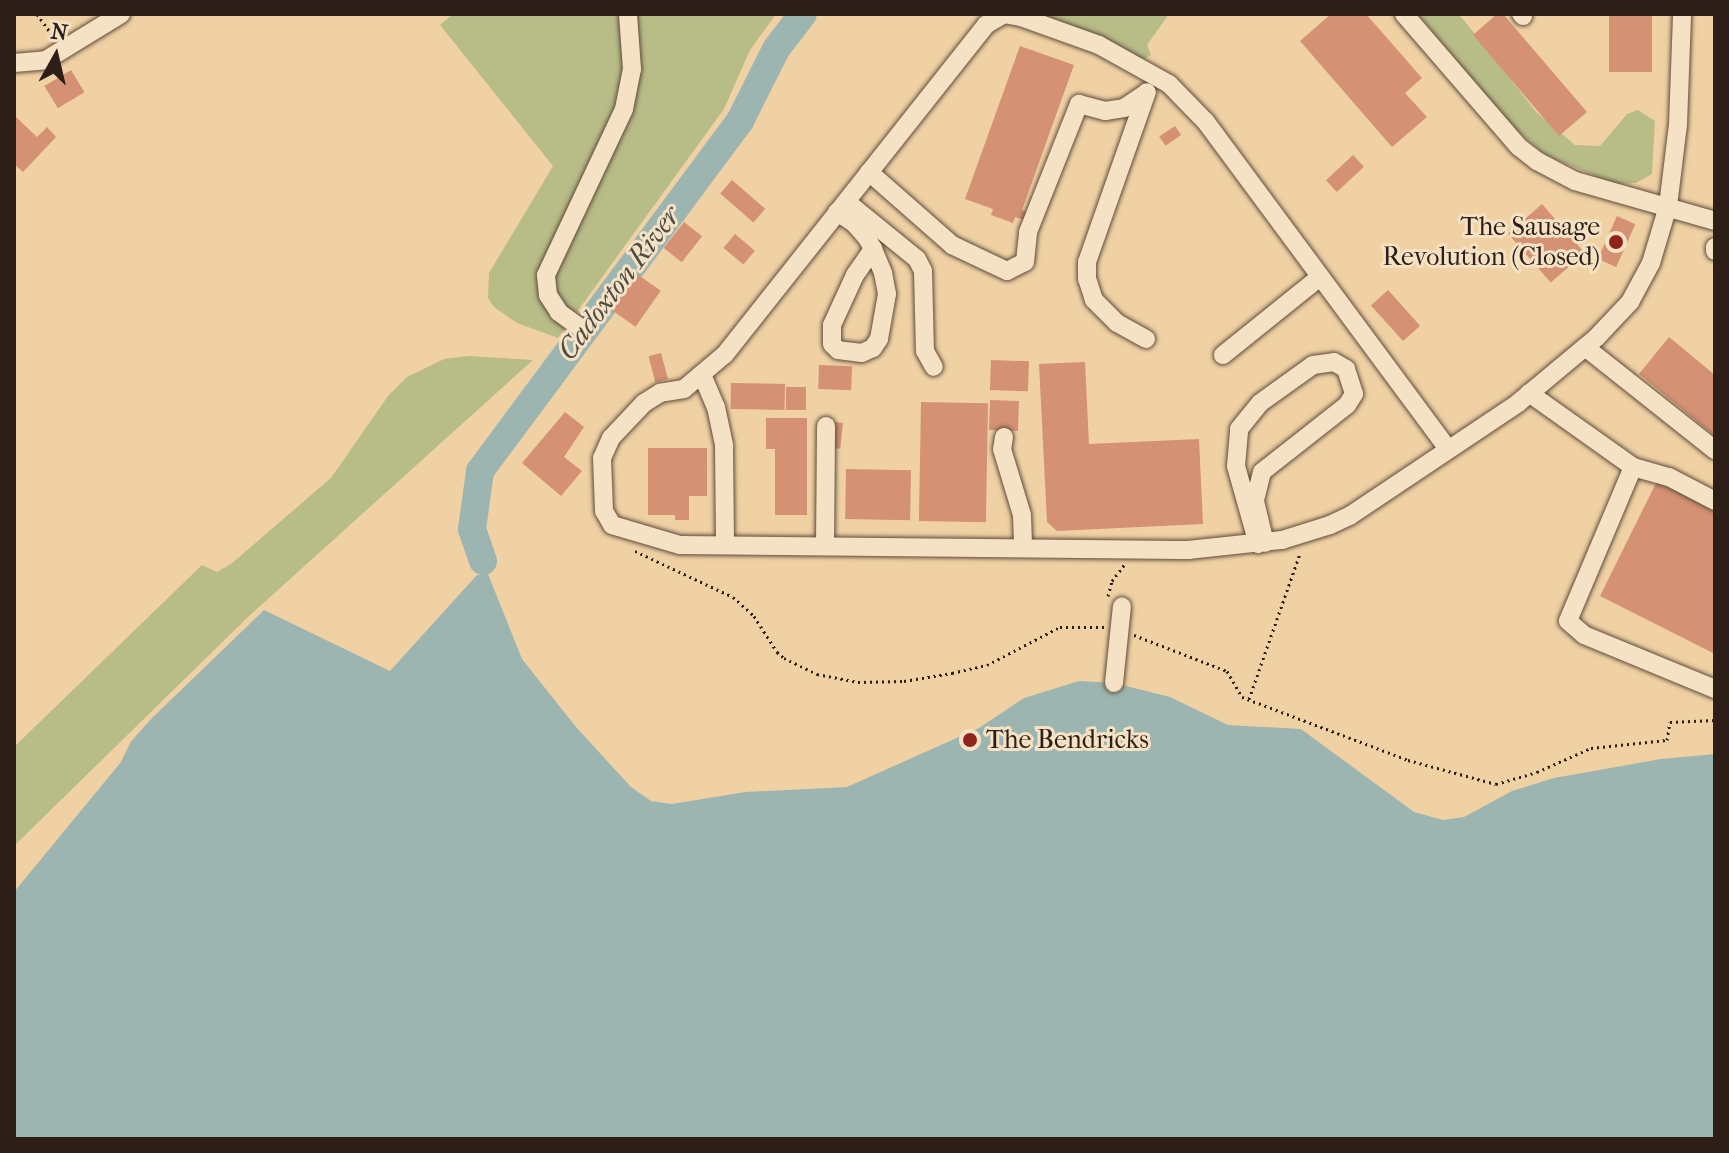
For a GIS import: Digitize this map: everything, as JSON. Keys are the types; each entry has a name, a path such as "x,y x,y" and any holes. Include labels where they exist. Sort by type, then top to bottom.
{"street":[{"path":"14,63 36,63 121,14"},
{"path":"582,329 559,312 548,295 546,275 624,109 632,69 628,14"},
{"path":"1448,449 1205,121 1169,84 1099,45 1021,17 1004,14 986,19 869,172 703,377 684,389 660,393 644,403 611,438 602,458 604,511 612,525 667,541 725,545 1128,550 1188,550 1262,543 1306,534 1351,515 1448,449 1529,393 1608,327 1637,290 1661,235 1668,206 1678,125 1682,14"},
{"path":"1404,14 1526,154 1575,181 1715,221"},
{"path":"1146,339 1109,316 1094,300 1087,279 1087,262 1153,73"},
{"path":"869,172 952,245 1007,271 1025,262 1028,232 1079,104 1105,111 1124,108 1146,93"},
{"path":"842,206 873,249 887,294 879,339 873,348 862,353 838,350 832,344 832,325 855,275 873,249"},
{"path":"842,206 917,259 923,271 925,351 934,367"},
{"path":"1223,355 1320,277"},
{"path":"1585,347 1715,450"},
{"path":"1334,362 1346,369 1354,394 1347,405 1262,472 1255,501 1262,543 1236,466 1239,429 1260,403 1313,365 1334,362"},
{"path":"703,377 716,407 724,446 725,545"},
{"path":"1529,393 1633,467 1669,477 1715,501"},
{"path":"825,546 826,426"},
{"path":"1004,437 1002,449 1022,515 1023,548"},
{"path":"1633,467 1568,621 1573,628 1597,641 1715,689"},
{"path":"1114,683 1121,617"}],"path":[{"path":"37,14 52,35 70,46"},
{"path":"1249,699 1306,534"},
{"path":"629,547 733,597 754,616 784,658 817,674 858,682 904,681 987,665 1060,627 1121,617"},
{"path":"1128,550 1108,595 1121,617 1227,671 1242,697 1408,760 1496,784 1537,772 1591,748 1667,740 1670,722 1715,720"}],"green space":[{"path":"453,14 776,14 750,50 724,109 558,338 517,323 494,307 488,298 489,273 553,166 440,25"},
{"path":"1041,14 1169,14 1147,45 1151,55 1142,60"},
{"path":"1418,14 1457,14 1463,19 1537,113 1575,145 1600,146 1627,114 1638,110 1655,121 1652,174 1636,183 1614,184 1546,155 1509,124"},
{"path":"469,356 533,360 249,616 14,846 14,747 202,565 217,572 231,564 331,478 388,396 407,377 444,359"}],"water":[{"path":"488,574 522,659 576,727 631,787 651,801 672,804 745,792 847,787 979,728 1024,698 1079,681 1114,683 1170,697 1228,725 1301,729 1414,812 1443,820 1464,817 1512,791 1554,778 1661,759 1715,754 1715,1139 14,1139 14,865 53,829 152,718 264,610 390,671 477,575"}],"pier":[{"path":"131,741 121,762 14,892 14,860"}],"building":[{"path":"1331,14 1366,14 1422,78 1405,93 1427,117 1392,147 1300,41"},
{"path":"1497,14 1503,14 1587,112 1559,136 1473,35"},
{"path":"1609,14 1652,14 1652,72 1609,72"},
{"path":"1020,46 1074,65 1022,210 1028,212 1025,220 1015,217 1013,223 991,215 993,209 965,199"},
{"path":"71,70 84,92 58,108 44,86"},
{"path":"14,115 37,137 47,127 56,137 23,172 14,164"},
{"path":"1175,126 1181,135 1165,146 1159,137"},
{"path":"1353,155 1364,167 1337,192 1326,180"},
{"path":"732,180 765,209 753,222 720,194"},
{"path":"1542,204 1585,253 1551,283 1508,234"},
{"name":"The Sausage Revolution (Closed)","path":"1617,216 1635,224 1616,267 1598,259"},
{"path":"684,222 702,236 682,262 664,248"},
{"path":"735,234 755,251 743,265 723,248"},
{"path":"637,274 661,291 636,327 612,310"},
{"path":"1388,290 1420,326 1403,341 1371,305"},
{"path":"1669,337 1715,375 1715,436 1639,374"},
{"path":"661,353 668,379 655,382 648,356"},
{"path":"991,360 1029,361 1028,391 990,390"},
{"path":"1085,362 1089,444 1199,439 1203,524 1057,531 1047,522 1039,364"},
{"path":"819,365 852,366 851,390 818,389"},
{"path":"731,383 785,384 785,410 731,409"},
{"path":"786,387 806,387 806,410 786,410"},
{"path":"990,400 1019,401 1018,431 989,430"},
{"path":"921,402 988,403 986,522 919,521"},
{"path":"565,412 584,427 564,457 582,471 561,496 522,463"},
{"path":"766,418 807,418 807,515 775,515 775,449 766,449"},
{"path":"834,422 843,423 840,449 831,448"},
{"path":"648,448 707,448 707,496 689,496 689,520 675,520 675,515 648,515"},
{"path":"846,469 911,470 910,520 845,519"},
{"path":"1658,479 1715,507 1715,654 1600,596"}],"waterway":[{"name":"Cadoxton River","path":"483,561 472,529 480,471 740,121 776,49 803,14"}],"place":[{"name":"The Sausage Revolution (Closed)","path":"1616,242"},
{"name":"The Bendricks","path":"970,740"}]}
